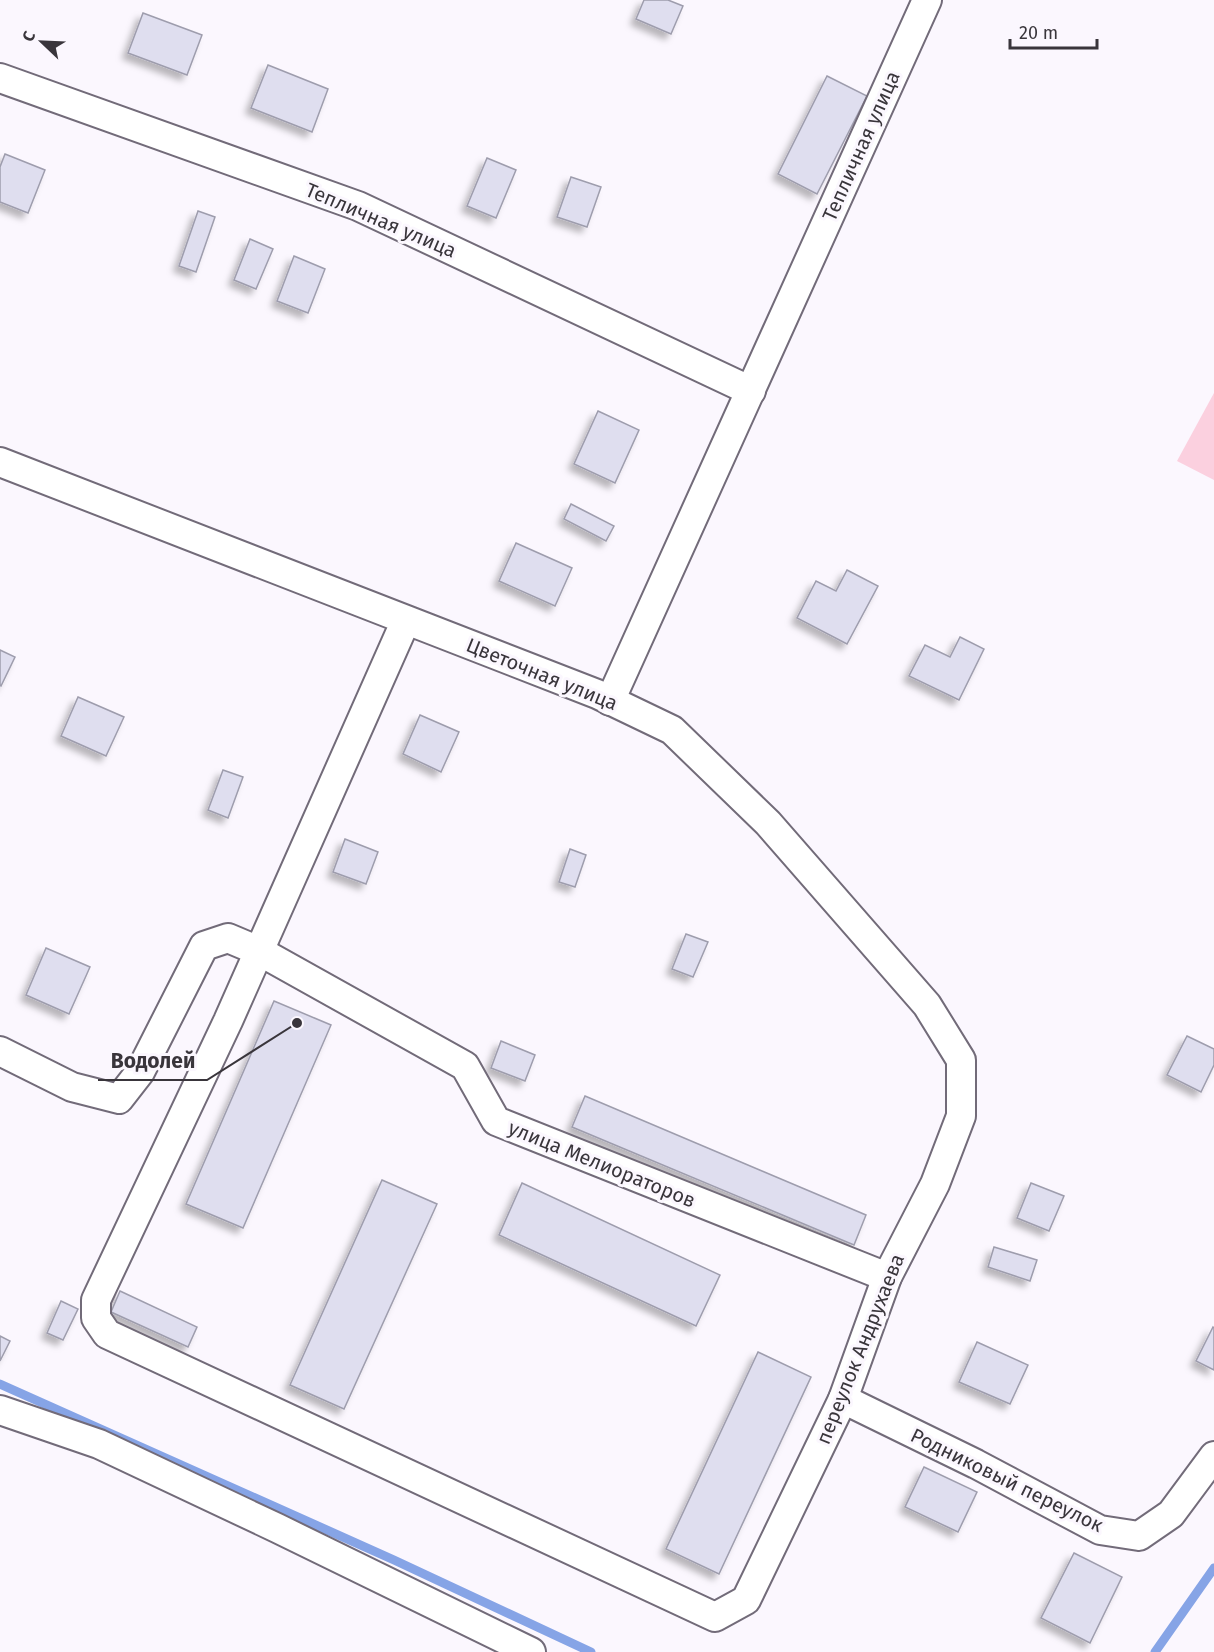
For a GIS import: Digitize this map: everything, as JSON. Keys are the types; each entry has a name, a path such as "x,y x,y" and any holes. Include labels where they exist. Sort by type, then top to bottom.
{"street":[{"name":"Тепличная улица","path":"610,701 927,0"},
{"name":"Тепличная улица","path":"0,78 358,206 751,391"},
{"name":"Цветочная улица","path":"0,462 610,701 672,730 768,823 927,1005 961,1060"},
{"path":"259,951 405,620"},
{"name":"улица Мелиораторов","path":"0,1051 72,1087 119,1099 140,1072 204,946 228,938 259,951 465,1066 496,1121 887,1277"},
{"name":"переулок Андрухаева","path":"259,951 96,1300 96,1318 107,1334 715,1617 746,1600 843,1399 887,1277 935,1184 962,1116 961,1060"},
{"name":"Родниковый переулок","path":"843,1399 976,1464 1100,1530 1139,1536 1171,1514 1214,1456"},
{"path":"0,1410 99,1444 531,1652"}],"shaded area":[{"path":"1214,393 1214,480 1177,461"}],"building":[{"path":"644,0 668,0 683,6 671,34 636,19"},
{"path":"143,13 202,35 187,75 128,53"},
{"path":"268,65 328,89 312,132 251,108"},
{"path":"827,76 867,96 817,194 778,174"},
{"path":"5,154 45,170 28,213 0,202 0,167"},
{"path":"487,158 516,170 496,218 467,206"},
{"path":"571,177 601,187 587,227 557,217"},
{"path":"198,211 215,217 196,272 179,266"},
{"path":"250,239 273,249 256,289 234,280"},
{"path":"294,256 325,269 308,313 277,301"},
{"path":"598,411 639,430 615,483 574,464"},
{"path":"571,504 614,526 606,541 564,519"},
{"path":"516,543 572,568 555,606 499,581"},
{"path":"847,570 878,586 847,644 797,618 816,581 836,591"},
{"path":"960,637 984,649 959,700 909,676 925,645 950,657"},
{"path":"0,650 15,657 1,686 0,685"},
{"path":"78,697 124,717 106,756 61,736"},
{"path":"420,715 459,732 441,772 403,754"},
{"path":"223,770 243,777 228,818 208,810"},
{"path":"345,839 378,852 366,884 333,872"},
{"path":"570,849 586,855 575,887 559,882"},
{"path":"686,934 708,942 693,977 672,969"},
{"path":"46,948 90,967 69,1014 26,995"},
{"path":"274,1001 331,1025 243,1228 186,1204"},
{"path":"1187,1036 1214,1049 1214,1065 1201,1092 1167,1075"},
{"path":"501,1041 535,1055 525,1081 491,1068"},
{"path":"585,1096 866,1215 854,1245 572,1127"},
{"path":"382,1180 437,1204 344,1409 290,1385"},
{"path":"522,1183 720,1275 696,1326 499,1235"},
{"path":"1031,1183 1064,1196 1049,1231 1017,1218"},
{"path":"994,1247 1037,1260 1030,1281 988,1267"},
{"path":"120,1291 197,1327 188,1347 111,1312"},
{"path":"61,1301 78,1309 63,1340 47,1333"},
{"path":"1214,1328 1214,1370 1196,1361"},
{"path":"0,1336 10,1341 0,1361"},
{"path":"977,1342 1028,1365 1010,1404 959,1382"},
{"path":"758,1352 811,1377 719,1574 666,1549"},
{"path":"924,1467 977,1492 958,1532 905,1507"},
{"path":"1074,1553 1122,1577 1090,1643 1041,1618"}],"waterway":[{"path":"0,1384 394,1560 591,1652"},
{"path":"1155,1652 1214,1568"}],"place":[{"name":"Водолей","path":"297,1023"}]}
